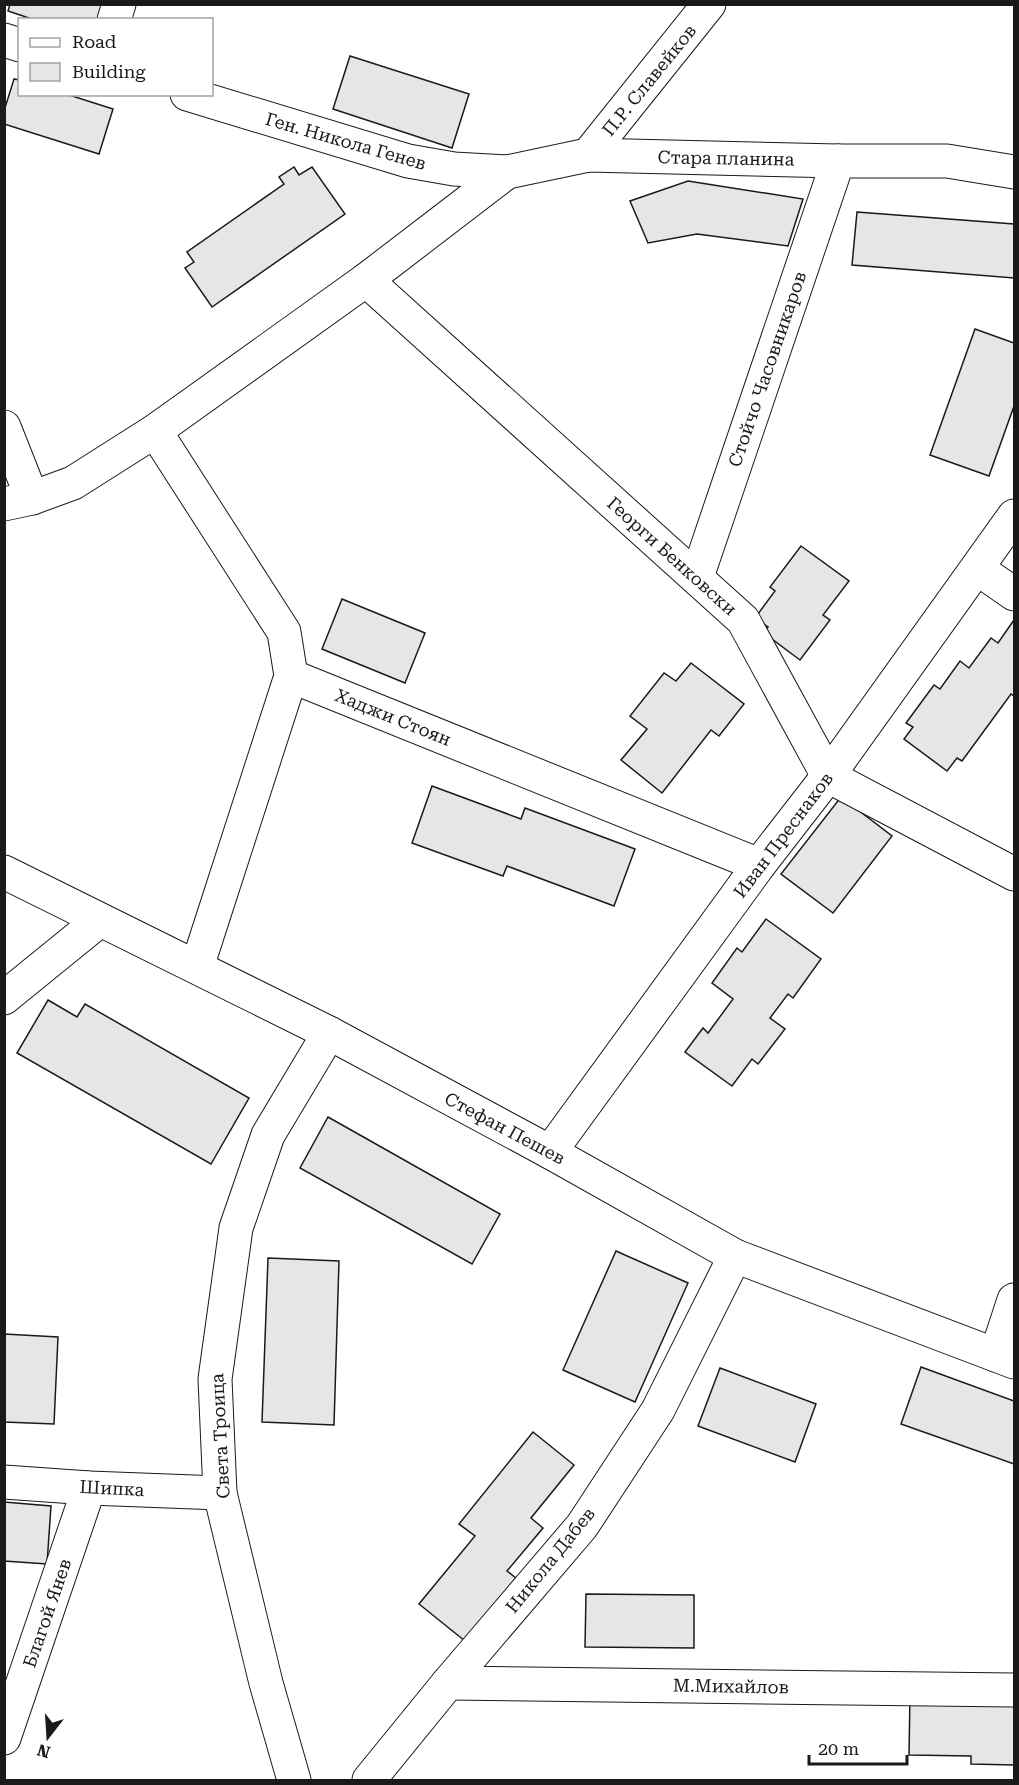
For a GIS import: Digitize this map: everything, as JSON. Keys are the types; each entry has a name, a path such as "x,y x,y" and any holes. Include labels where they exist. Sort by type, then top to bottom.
{"street":[{"name":"П.Р. Славейков","path":"588,155 704,6"},
{"name":"Ген. Никола Генев","path":"194,96 408,161 454,169 507,172"},
{"name":"Стара планина","path":"507,172 588,155 838,161 947,161 1014,150"},
{"name":"Стойчо Часовникаров","path":"697,577 838,161"},
{"name":"Стара планина","path":"947,161 1014,172"},
{"path":"4,427 18,501 73,483 155,431 366,280 507,172"},
{"name":"Георги Бенковски","path":"366,280 743,620 828,776"},
{"path":"155,431 284,632 291,676 197,967"},
{"name":"Иван Преснаков","path":"550,1152 759,865 828,776 1014,516"},
{"path":"978,569 1014,594"},
{"name":"Хаджи Стоян","path":"291,676 759,865"},
{"path":"828,776 1014,874"},
{"name":"Стефан Пешев","path":"4,872 329,1033 550,1152 735,1257 1005,1358"},
{"path":"4,998 100,920"},
{"name":"Света Троица","path":"294,1780 266,1683 220,1493 215,1379 236,1228 268,1135 329,1033"},
{"name":"Никола Дабев","path":"369,1780 582,1526 658,1410 735,1257"},
{"path":"1005,1358 1014,1300"},
{"name":"Шипка","path":"4,1482 220,1493"},
{"name":"Благой Янев","path":"4,1738 88,1488"},
{"name":"М.Михайлов","path":"448,1683 1014,1690"}],"building":[{"path":"10,4 110,4 106,18 29,18 8,11"},
{"path":"350,56 469,94 452,148 333,109"},
{"path":"14,79 18,80 18,96 72,96 113,109 99,154 4,124 4,111"},
{"path":"294,167 299,175 312,167 345,214 212,307 185,268 194,262 187,252 284,184 279,177"},
{"path":"688,181 803,199 788,246 697,234 648,243 630,201"},
{"path":"857,212 1014,224 1014,278 852,265"},
{"path":"975,329 1014,343 1014,406 989,476 930,455"},
{"path":"801,546 849,581 823,615 830,620 800,660 764,633 768,627 755,618 775,591 770,587"},
{"path":"342,599 425,633 405,683 322,649"},
{"path":"1014,620 1014,696 1011,694 962,761 957,758 947,771 904,739 913,727 906,723 934,685 940,689 960,661 969,668 991,638 998,643"},
{"path":"691,663 744,704 719,736 711,730 662,793 621,760 647,729 630,716 664,673 676,681"},
{"path":"432,786 521,819 525,808 635,849 614,906 507,866 503,876 412,843"},
{"path":"841,797 892,836 833,913 781,874"},
{"path":"766,919 821,959 793,998 788,994 770,1018 785,1029 758,1064 752,1059 732,1086 685,1052 703,1028 708,1033 733,999 712,983 737,948 742,952"},
{"path":"48,1000 77,1017 85,1004 249,1098 211,1164 17,1053"},
{"path":"328,1117 500,1214 472,1264 300,1168"},
{"path":"616,1251 688,1283 635,1402 563,1370"},
{"path":"268,1258 339,1261 334,1425 262,1422"},
{"path":"4,1334 58,1337 54,1424 4,1422"},
{"path":"921,1367 1014,1401 1014,1464 901,1424"},
{"path":"720,1368 816,1404 795,1462 698,1426"},
{"path":"533,1432 574,1465 531,1518 543,1528 507,1571 516,1578 465,1641 419,1604 475,1536 459,1524"},
{"path":"4,1502 51,1506 47,1564 4,1561"},
{"path":"586,1594 694,1595 694,1648 585,1647"},
{"path":"910,1694 1014,1696 1014,1765 971,1764 971,1756 909,1755"}]}
